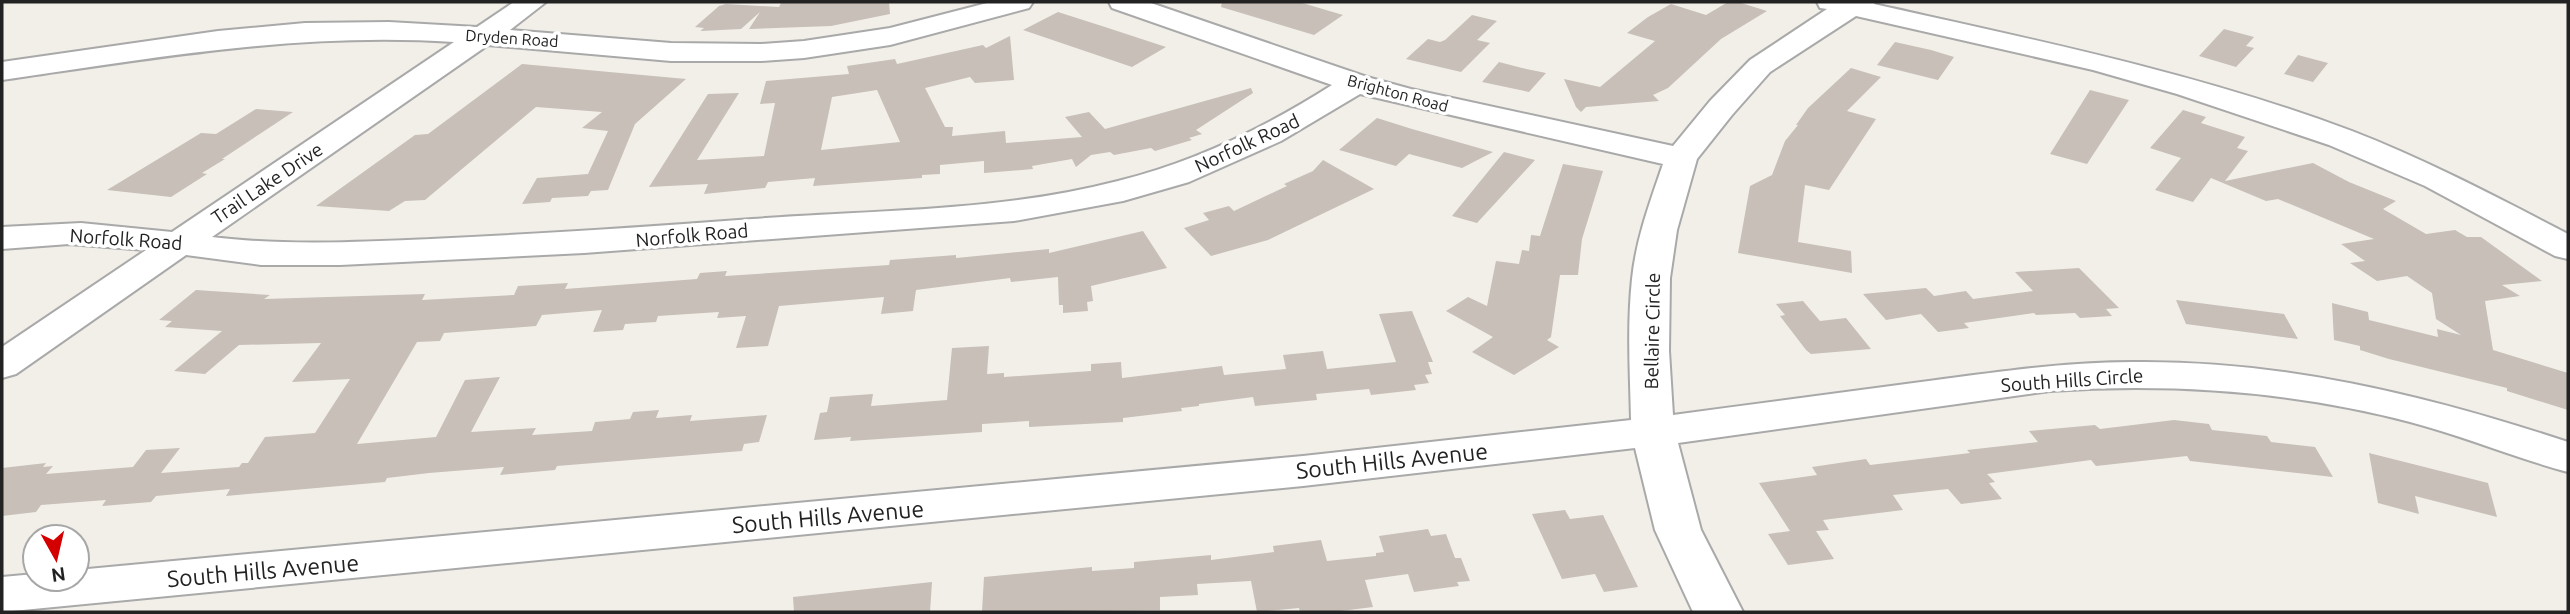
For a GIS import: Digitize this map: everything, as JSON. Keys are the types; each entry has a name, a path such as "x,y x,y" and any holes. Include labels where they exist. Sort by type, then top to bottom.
{"street":[{"name":"Trail Lake Drive","path":"2,365 532,2"},
{"name":"Dryden Road","path":"2,71 169,45 351,30 484,35 671,52 784,52 858,45 903,36 1019,2"},
{"name":"Brighton Road","path":"1122,2 1356,83 1480,115 1681,159"},
{"name":"Bellaire Circle","path":"1718,612 1678,530 1653,432 1649,351 1651,278 1659,230 1681,159 1721,108 1760,66 1848,3"},
{"path":"1848,3 2100,63 2188,88 2340,138 2437,179 2568,247"},
{"name":"Norfolk Road","path":"2,238 89,233 181,242 231,253 290,255 580,244 750,230 959,218 1039,208 1176,175 1249,145 1311,113 1356,83"},
{"name":"South Hills Circle","path":"1653,432 2050,378 2111,373 2189,374 2271,382 2384,402 2568,457"},
{"name":"South Hills Avenue","path":"2,595 1275,474 1653,432"}],"building":[{"path":"889,2 890,14 831,26 749,29 760,12 741,29 700,31 704,28 695,27 719,6 726,4 779,7 781,3"},
{"path":"1222,2 1299,2 1343,15 1314,35 1221,7"},
{"path":"1728,2 1738,2 1767,11 1721,39 1668,88 1653,95 1659,101 1586,107 1581,112 1576,107 1564,79 1600,87 1655,41 1627,33 1648,17 1671,4 1706,15"},
{"path":"1058,12 1166,47 1132,67 1023,30"},
{"path":"1472,15 1497,21 1477,40 1490,43 1461,72 1406,59 1428,39 1440,42 1445,40"},
{"path":"2224,29 2254,37 2246,46 2254,48 2236,67 2199,56"},
{"path":"1010,36 1014,80 975,83 970,77 925,88 945,127 953,127 952,136 1005,131 1006,143 1082,137 1065,117 1089,112 1105,129 1251,88 1253,93 1196,130 1202,134 1189,138 1192,140 1155,151 1151,148 1114,155 1110,152 1091,155 1076,167 1072,159 1032,166 1033,169 984,173 984,161 940,165 940,174 922,175 922,178 813,186 815,178 768,182 765,188 704,194 708,184 649,187 708,94 739,93 697,160 764,156 775,103 760,104 766,81 849,74 847,66 895,59 897,64 983,45 986,48","holes":["877,90 900,142 821,150 832,97"]},
{"path":"1895,42 1954,57 1938,80 1877,65"},
{"path":"2298,55 2328,63 2313,82 2284,74"},
{"path":"1499,62 1546,73 1529,92 1482,82"},
{"path":"522,64 686,79 635,124 608,190 591,191 588,196 552,198 550,202 522,204 537,178 588,174 608,131 582,128 602,112 536,107 425,200 405,201 389,211 316,206 415,135 428,134"},
{"path":"1851,68 1881,77 1847,111 1876,119 1829,190 1805,185 1798,242 1851,251 1852,273 1738,253 1750,186 1772,175 1785,141 1808,108"},
{"path":"2090,90 2129,100 2087,164 2050,154"},
{"path":"256,109 293,112 171,197 107,190 201,133 216,134"},
{"path":"2183,110 2206,117 2201,123 2245,137 2237,148 2248,151 2225,181 2313,163 2349,182 2396,201 2383,209 2426,234 2455,230 2467,237 2481,237 2542,281 2502,285 2520,296 2485,301 2493,350 2568,373 2568,410 2507,391 2507,388 2389,359 2360,350 2360,346 2334,340 2332,303 2368,312 2369,320 2438,337 2437,329 2461,335 2436,319 2432,293 2407,276 2377,281 2350,263 2365,261 2341,244 2374,239 2278,199 2266,201 2211,178 2193,202 2155,190 2181,158 2150,148"},
{"path":"1377,118 1493,152 1462,168 1409,154 1396,166 1339,150"},
{"path":"1504,152 1535,160 1477,223 1452,216"},
{"path":"1323,160 1374,189 1268,240 1211,256 1184,228 1209,220 1203,213 1229,206 1234,211 1287,186 1284,184 1313,171"},
{"path":"1563,164 1603,171 1582,239 1578,275 1560,275 1551,337 1547,340 1559,347 1514,375 1472,352 1493,337 1446,311 1468,297 1487,306 1496,261 1519,264 1522,250 1529,251 1531,235 1540,236"},
{"path":"1143,231 1167,268 1091,286 1093,301 1087,302 1088,311 1063,313 1063,305 1059,305 1058,277 1011,282 1010,278 916,290 913,311 881,314 884,297 779,306 768,346 736,348 746,316 717,318 719,312 658,316 656,322 625,324 623,330 593,332 602,310 542,315 536,326 444,333 440,341 417,342 357,444 436,437 465,380 500,377 471,432 536,428 532,435 592,431 595,422 630,419 633,412 659,410 656,418 692,415 690,421 767,415 759,442 744,444 742,451 557,466 555,470 500,475 504,467 429,473 387,478 385,482 226,496 230,489 156,496 151,502 102,506 106,500 41,505 36,512 2,516 2,468 46,463 43,467 53,466 46,474 133,467 146,450 180,448 161,473 239,467 242,463 248,463 265,437 315,433 350,379 292,382 321,343 239,345 205,374 174,371 222,331 165,327 172,321 159,320 196,290 270,295 264,299 425,294 422,300 514,295 518,286 568,283 565,289 697,279 700,273 727,271 725,276 889,265 890,260 956,255 956,258 1049,249 1049,253"},
{"path":"2079,268 2119,308 2106,309 2112,316 2080,318 2075,313 2034,313 1964,323 1969,328 1938,332 1921,314 1886,320 1863,294 1926,288 1934,296 1966,291 1973,299 2033,291 2015,272"},
{"path":"2176,300 2284,314 2298,339 2186,324"},
{"path":"1803,301 1820,321 1846,318 1871,349 1811,354 1780,316 1785,315 1776,304"},
{"path":"1412,311 1433,362 1428,362 1432,374 1425,375 1429,383 1414,385 1416,390 1371,395 1369,389 1316,394 1317,400 1255,406 1253,397 1199,404 1181,408 1182,411 1123,418 1123,422 1029,427 1029,421 982,424 982,432 850,441 851,437 814,440 820,413 827,412 830,397 873,394 871,406 947,400 952,348 989,346 987,374 1004,373 1004,377 1091,371 1091,364 1121,362 1122,378 1222,366 1224,375 1286,369 1283,355 1323,351 1327,369 1396,362 1379,314"},
{"path":"2174,420 2209,424 2212,430 2267,436 2271,442 2315,447 2333,477 2190,461 2187,456 2096,466 2091,460 1987,474 1995,482 1989,483 2002,499 1961,504 1948,489 1893,495 1903,510 1823,520 1829,530 1816,531 1834,559 1788,565 1768,534 1790,531 1759,483 1817,475 1812,467 1866,459 1870,465 2038,442 2029,431 2095,425 2100,429"},
{"path":"2369,453 2488,483 2497,517 2415,496 2419,514 2378,503"},
{"path":"1565,510 1570,519 1603,515 1638,587 1604,592 1595,574 1562,579 1532,514"},
{"path":"1428,529 1431,536 1446,534 1455,558 1461,558 1470,581 1457,582 1459,586 1414,592 1408,574 1365,580 1373,607 1333,612 1300,612 1299,608 1257,612 1251,581 1197,584 1198,595 1160,597 1160,610 982,612 984,577 1092,567 1092,571 1134,568 1134,562 1211,555 1211,560 1274,552 1273,546 1321,540 1327,561 1376,556 1376,553 1384,552 1379,536"},
{"path":"932,582 930,612 794,612 793,597"}]}
